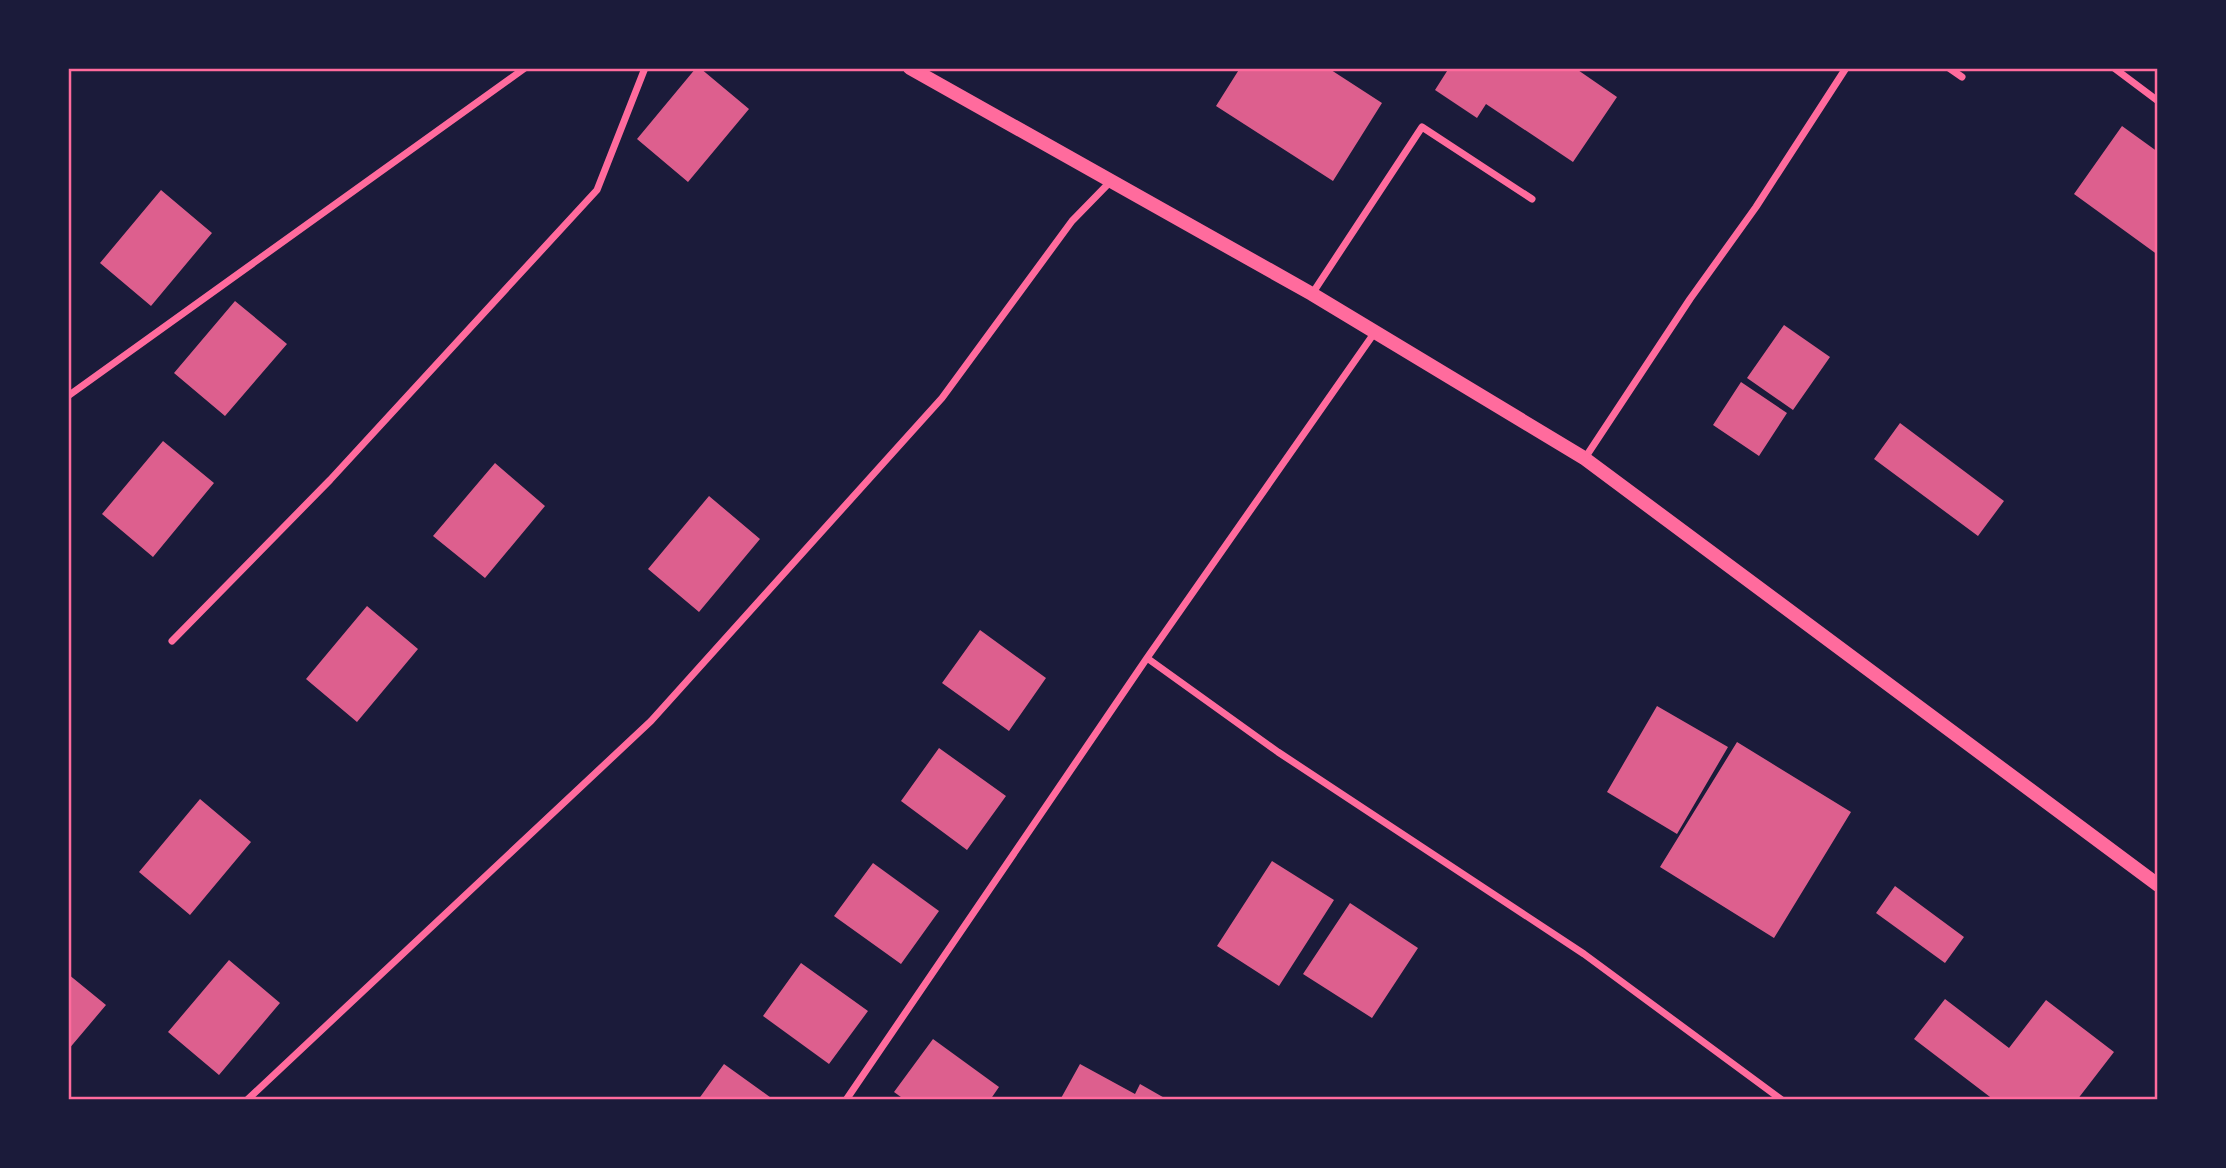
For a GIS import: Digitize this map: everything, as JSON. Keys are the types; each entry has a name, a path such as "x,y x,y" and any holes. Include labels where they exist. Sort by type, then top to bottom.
{"main road":[{"path":"910,68 1312,294 1584,458 2158,885"}],"street":[{"path":"68,397 524,68"},
{"path":"172,641 330,480 597,190 645,68"},
{"path":"1584,458 1689,299 1756,207 1846,68"},
{"path":"1949,68 1962,77"},
{"path":"2114,68 2158,101"},
{"path":"1312,294 1422,127 1532,199"},
{"path":"247,1100 651,722 942,398 1072,221 1111,181"},
{"path":"846,1100 1147,659 1376,332"},
{"path":"1147,659 1278,752 1584,954 1782,1100"}],"building":[{"path":"696,68 700,68 749,109 688,182 637,139"},
{"path":"1240,68 1328,68 1382,103 1333,181 1216,106"},
{"path":"1449,68 1575,68 1617,97 1573,162 1486,104 1477,118 1435,90"},
{"path":"2122,126 2158,152 2158,255 2074,194"},
{"path":"161,190 212,233 151,306 100,263"},
{"path":"235,301 287,344 225,416 174,373"},
{"path":"1784,325 1830,357 1793,410 1747,378"},
{"path":"1741,382 1787,413 1759,456 1713,425"},
{"path":"1900,423 2004,501 1978,536 1874,459"},
{"path":"163,441 214,483 153,557 102,514"},
{"path":"495,463 545,506 485,578 433,536"},
{"path":"709,496 760,539 699,612 648,569"},
{"path":"367,606 418,649 357,722 306,679"},
{"path":"980,630 1046,678 1009,731 942,683"},
{"path":"1657,706 1728,747 1677,834 1607,792"},
{"path":"1737,742 1851,812 1774,938 1660,867"},
{"path":"939,748 1006,796 967,850 901,801"},
{"path":"200,799 251,842 190,915 139,872"},
{"path":"1272,861 1334,900 1279,986 1217,946"},
{"path":"873,863 939,911 901,964 834,916"},
{"path":"1895,886 1964,937 1945,963 1876,913"},
{"path":"1350,903 1418,948 1372,1018 1303,974"},
{"path":"229,960 280,1003 219,1075 168,1032"},
{"path":"801,963 868,1011 829,1064 763,1016"},
{"path":"68,974 106,1005 68,1050"},
{"path":"1945,999 2009,1048 2046,1000 2114,1052 2077,1100 1994,1100 1914,1039"},
{"path":"933,1039 999,1087 990,1100 905,1100 894,1092"},
{"path":"724,1064 774,1100 698,1100"},
{"path":"1080,1064 1135,1094 1140,1084 1168,1100 1060,1100"}]}
